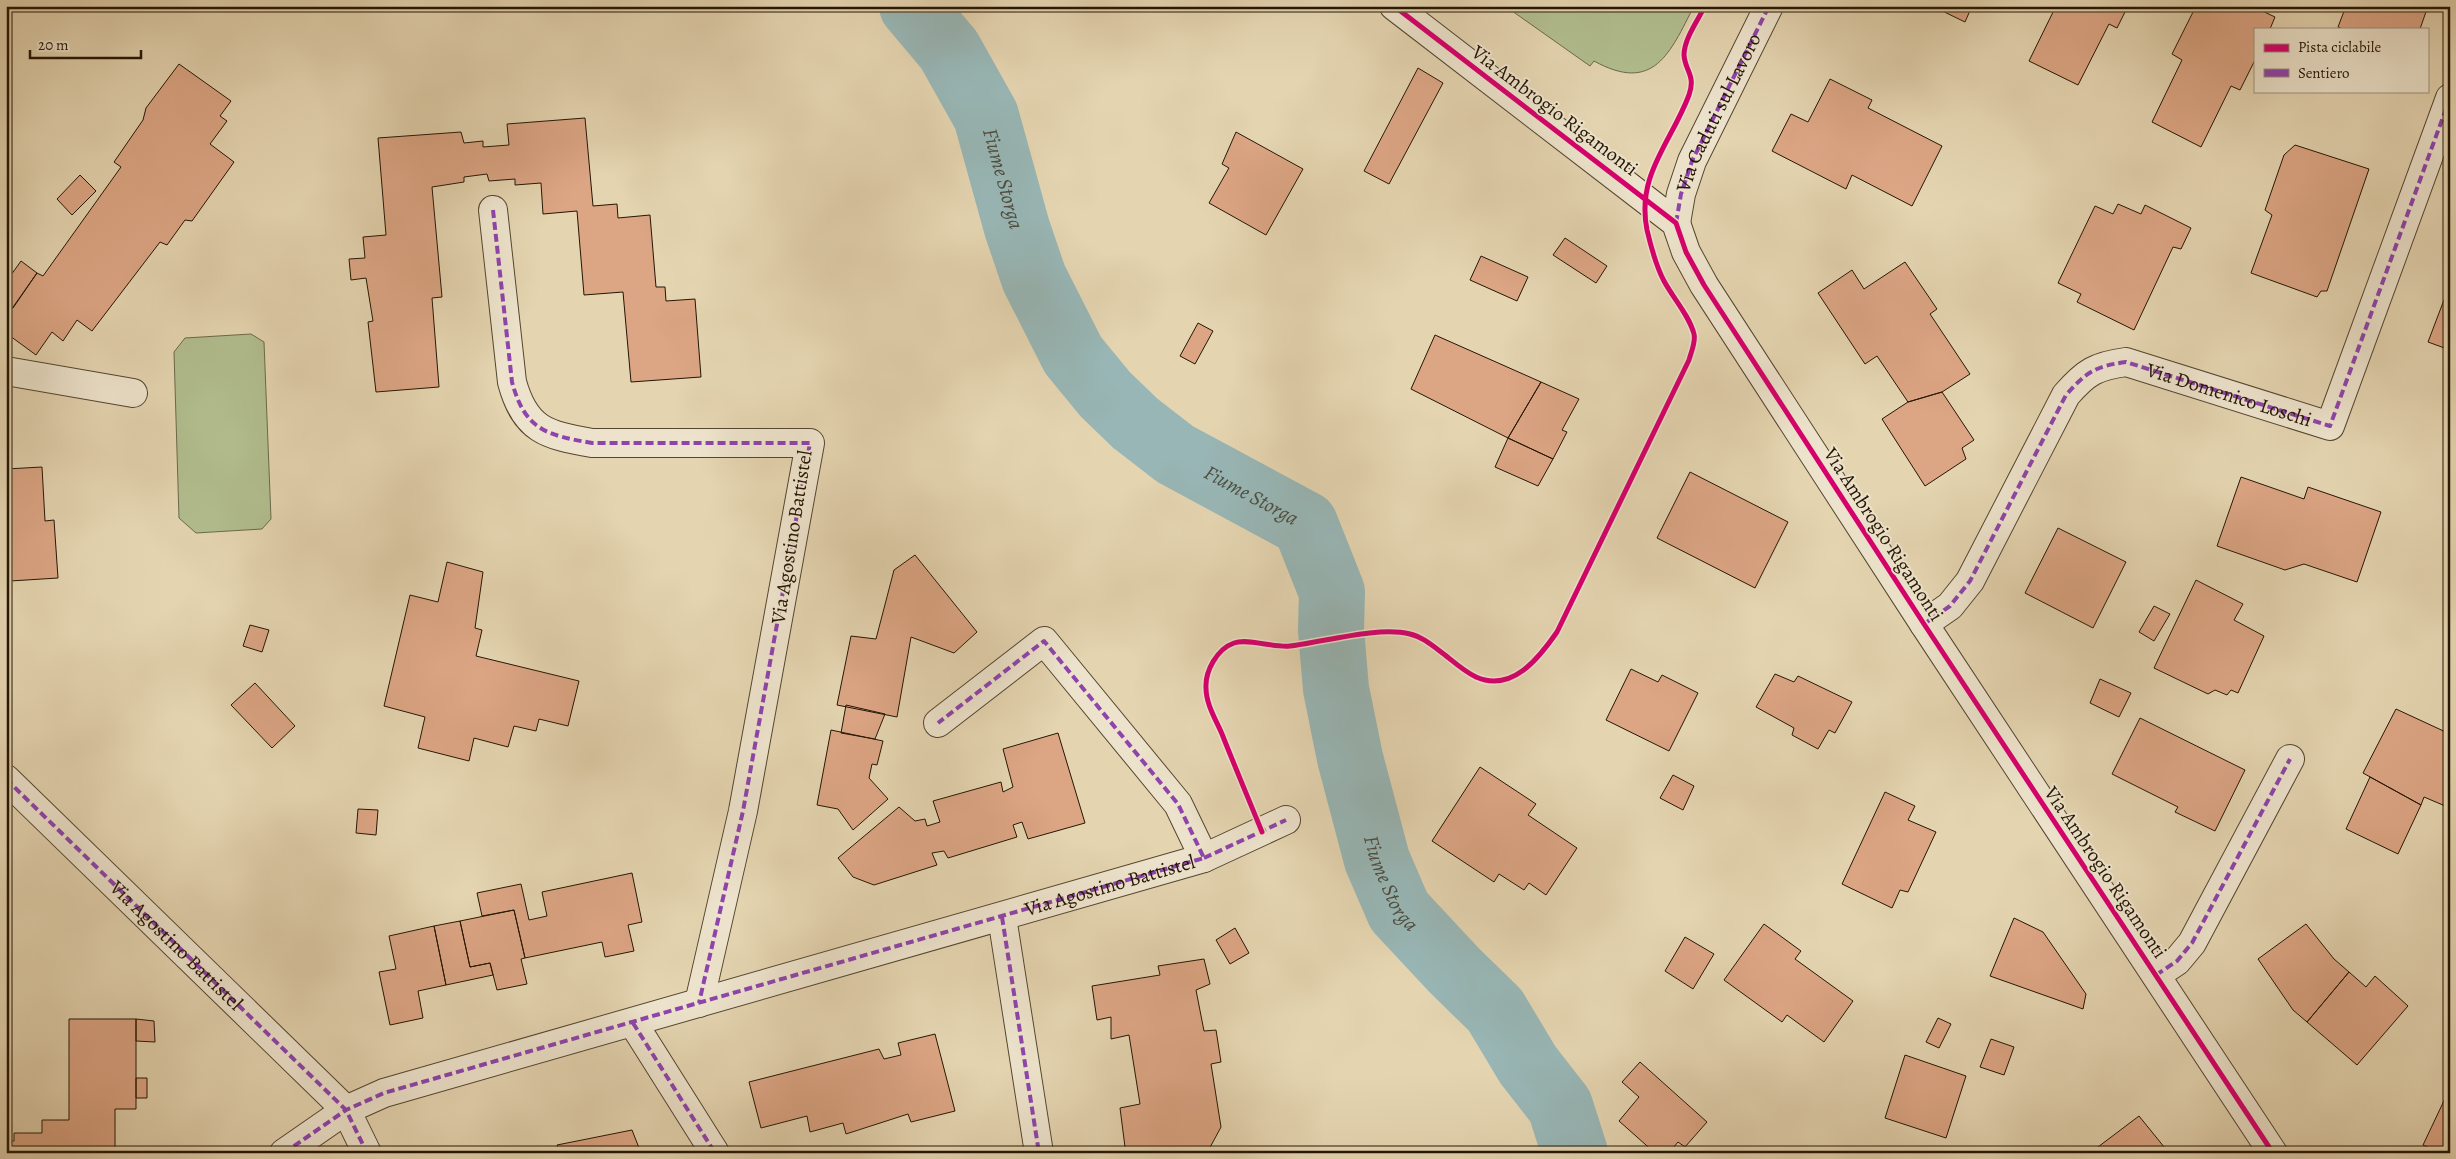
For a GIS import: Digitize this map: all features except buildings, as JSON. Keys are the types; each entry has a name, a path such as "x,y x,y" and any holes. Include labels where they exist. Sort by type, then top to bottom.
{"street":[{"name":"Via Ambrogio Rigamonti","path":"1394,6 1676,223 1686,252 1704,286 1924,624 2273,1153"},
{"name":"Via Caduti sul Lavoro","path":"1676,223 1681,194 1692,161 1769,6"},
{"name":"Via Domenico Loschi","path":"1924,624 1950,606 1970,581 2066,395 2081,377 2100,366 2126,362 2330,426 2450,98"},
{"name":"Via Agostino Battistel","path":"493,210 512,382 518,404 531,423 558,437 592,443 810,442 742,811 699,1003"},
{"path":"6,371 133,393"},
{"name":"Via Agostino Battistel","path":"284,1153 346,1110 384,1093 1204,858 1178,804 1044,641 938,723"},
{"path":"2156,975 2177,961 2192,943 2290,759"},
{"name":"Via Agostino Battistel","path":"6,779 346,1110 366,1153"},
{"path":"1204,858 1286,820"},
{"name":"Via Agostino Battistel","path":"1002,917 1039,1153"},
{"path":"632,1023 715,1153"}],"green space":[{"path":"1505,6 1694,6 1677,39 1658,64 1646,70 1632,73 1615,70 1594,61 1590,66"},
{"path":"251,334 264,342 271,519 262,529 196,533 179,518 174,352 185,338"}],"waterway":[{"name":"Fiume Storga","path":"912,6 949,50 986,116 1017,228 1034,278 1073,355 1105,394 1135,423 1175,454 1305,524 1332,592 1331,630 1336,689 1350,758 1377,860 1399,911 1454,970 1495,1010 1528,1065 1560,1106 1575,1153"}],"marked path":[{"path":"1676,223 1681,194 1692,161 1769,6"},
{"path":"1924,624 1950,606 1970,581 2066,395 2092,371 2126,362 2330,426 2450,98"},
{"path":"493,210 512,382 524,411 540,428 562,437 592,443 810,443 743,811 699,1003"},
{"path":"284,1153 346,1110 384,1093 1204,858 1178,804 1044,641 938,723"},
{"path":"2156,975 2177,961 2192,943 2290,759"},
{"path":"6,779 346,1110 367,1153"},
{"path":"1204,858 1286,820"},
{"path":"1002,917 1039,1153"},
{"path":"633,1023 715,1153"}],"cycle path":[{"path":"1394,6 1676,223 1686,252 1704,285 1924,624 2273,1153"},
{"path":"1262,832 1206,694 1206,681 1210,668 1222,650 1234,643 1240,642 1290,646 1367,633 1397,632 1415,635 1464,670 1476,677 1489,681 1513,677 1523,670 1542,652 1557,632 1689,360 1694,344 1692,327 1664,281 1656,263 1647,230 1645,210 1646,192 1657,160 1689,95 1691,78 1685,60 1685,49 1689,36 1705,6"}]}
